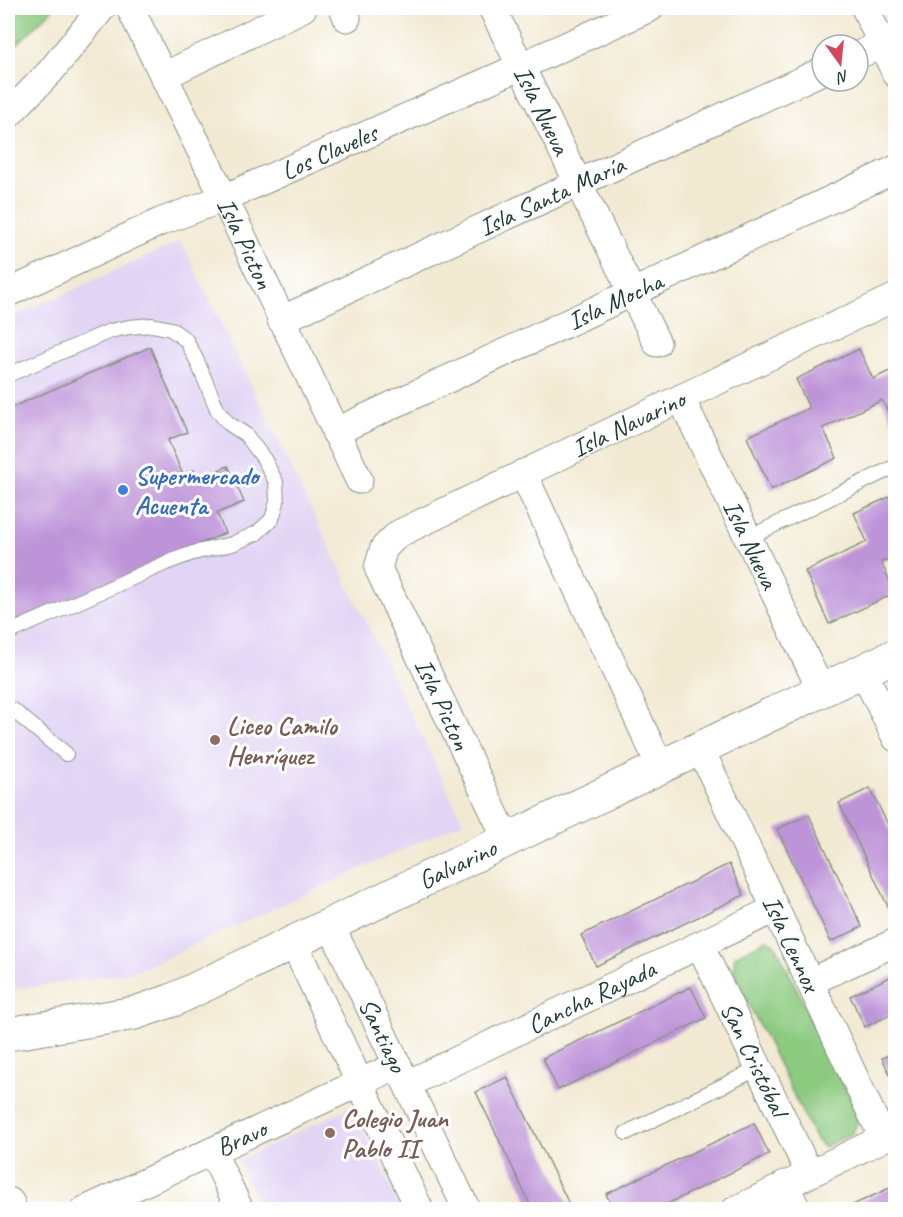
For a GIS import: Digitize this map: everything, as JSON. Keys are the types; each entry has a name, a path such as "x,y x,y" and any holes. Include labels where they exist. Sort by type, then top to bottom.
{"main road":[{"name":"Galvarino","path":"8,1034 135,1013 173,1000 896,656"},
{"path":"8,1204 10,1209"}],"street":[{"path":"8,115 50,72 102,8"},
{"name":"Isla Picton","path":"130,8 224,198 358,480"},
{"path":"164,76 303,8"},
{"name":"Isla Nueva","path":"492,8 657,342"},
{"name":"Los Claveles","path":"8,293 160,222 224,198 650,8"},
{"path":"865,8 867,33"},
{"path":"870,51 896,74"},
{"name":"Isla Santa María","path":"281,320 810,77"},
{"name":"Isla Mocha","path":"335,432 896,169"},
{"name":"Isla Navarino","path":"378,568 384,548 398,534 896,297"},
{"name":"Isla Nueva","path":"681,398 821,690"},
{"path":"523,473 661,768"},
{"name":"Isla Picton","path":"378,568 507,840"},
{"path":"863,671 896,738"},
{"name":"Isla Lennox","path":"700,748 810,982 889,1135"},
{"name":"Cancha Rayada","path":"402,1075 700,945 776,909"},
{"name":"Santiago","path":"330,924 467,1209"},
{"name":"Santiago","path":"293,942 420,1209"},
{"path":"810,982 896,942"},
{"name":"San Cristóbal","path":"700,945 759,1068 797,1179 797,1209"},
{"name":"Bravo","path":"85,1209 359,1083 402,1075"},
{"path":"735,1209 889,1135"},
{"path":"212,1151 240,1209"}],"lane":[{"path":"8,375 111,331 152,325 171,329 186,340 218,411 228,423 246,435 264,459 276,482 276,502 272,519 257,533 232,544 193,553 166,563 8,633"},
{"path":"748,538 896,466"},
{"path":"8,710 13,710 66,754"},
{"path":"626,1133 759,1068"}],"shaded area":[{"name":"Liceo Camilo Henríquez","path":"181,241 463,822 144,968 122,974 8,990 8,319"},
{"name":"Colegio Juan Pablo II","path":"352,1106 402,1209 261,1209 238,1161"}],"green space":[{"path":"8,8 54,8 8,53"},
{"path":"767,940 775,944 859,1117 853,1133 824,1147 816,1140 733,972 735,956"}],"building":[{"name":"Supermercado Acuenta","path":"150,347 187,432 168,440 183,475 194,470 197,479 228,466 244,502 217,513 225,533 8,628 8,409"},
{"path":"859,349 873,379 896,368 896,428 882,400 823,428 837,458 771,490 747,437 809,408 796,379"},
{"path":"896,494 896,556 881,562 895,593 829,624 805,571 867,542 854,513"},
{"path":"870,788 896,841 896,913 892,915 839,803"},
{"path":"809,815 862,927 831,942 777,829"},
{"path":"729,864 744,895 596,966 581,935"},
{"path":"896,974 896,1012 865,1027 850,996"},
{"path":"691,987 706,1018 558,1090 543,1058"},
{"path":"896,1052 896,1087 882,1058"},
{"path":"507,1077 572,1210 533,1210 476,1092"},
{"path":"754,1123 769,1154 655,1210 614,1210 606,1194"},
{"path":"896,1185 896,1210 842,1210"}],"place":[{"name":"Supermercado Acuenta","path":"123,490"},
{"name":"Liceo Camilo Henríquez","path":"215,740"},
{"name":"Colegio Juan Pablo II","path":"330,1133"}]}
